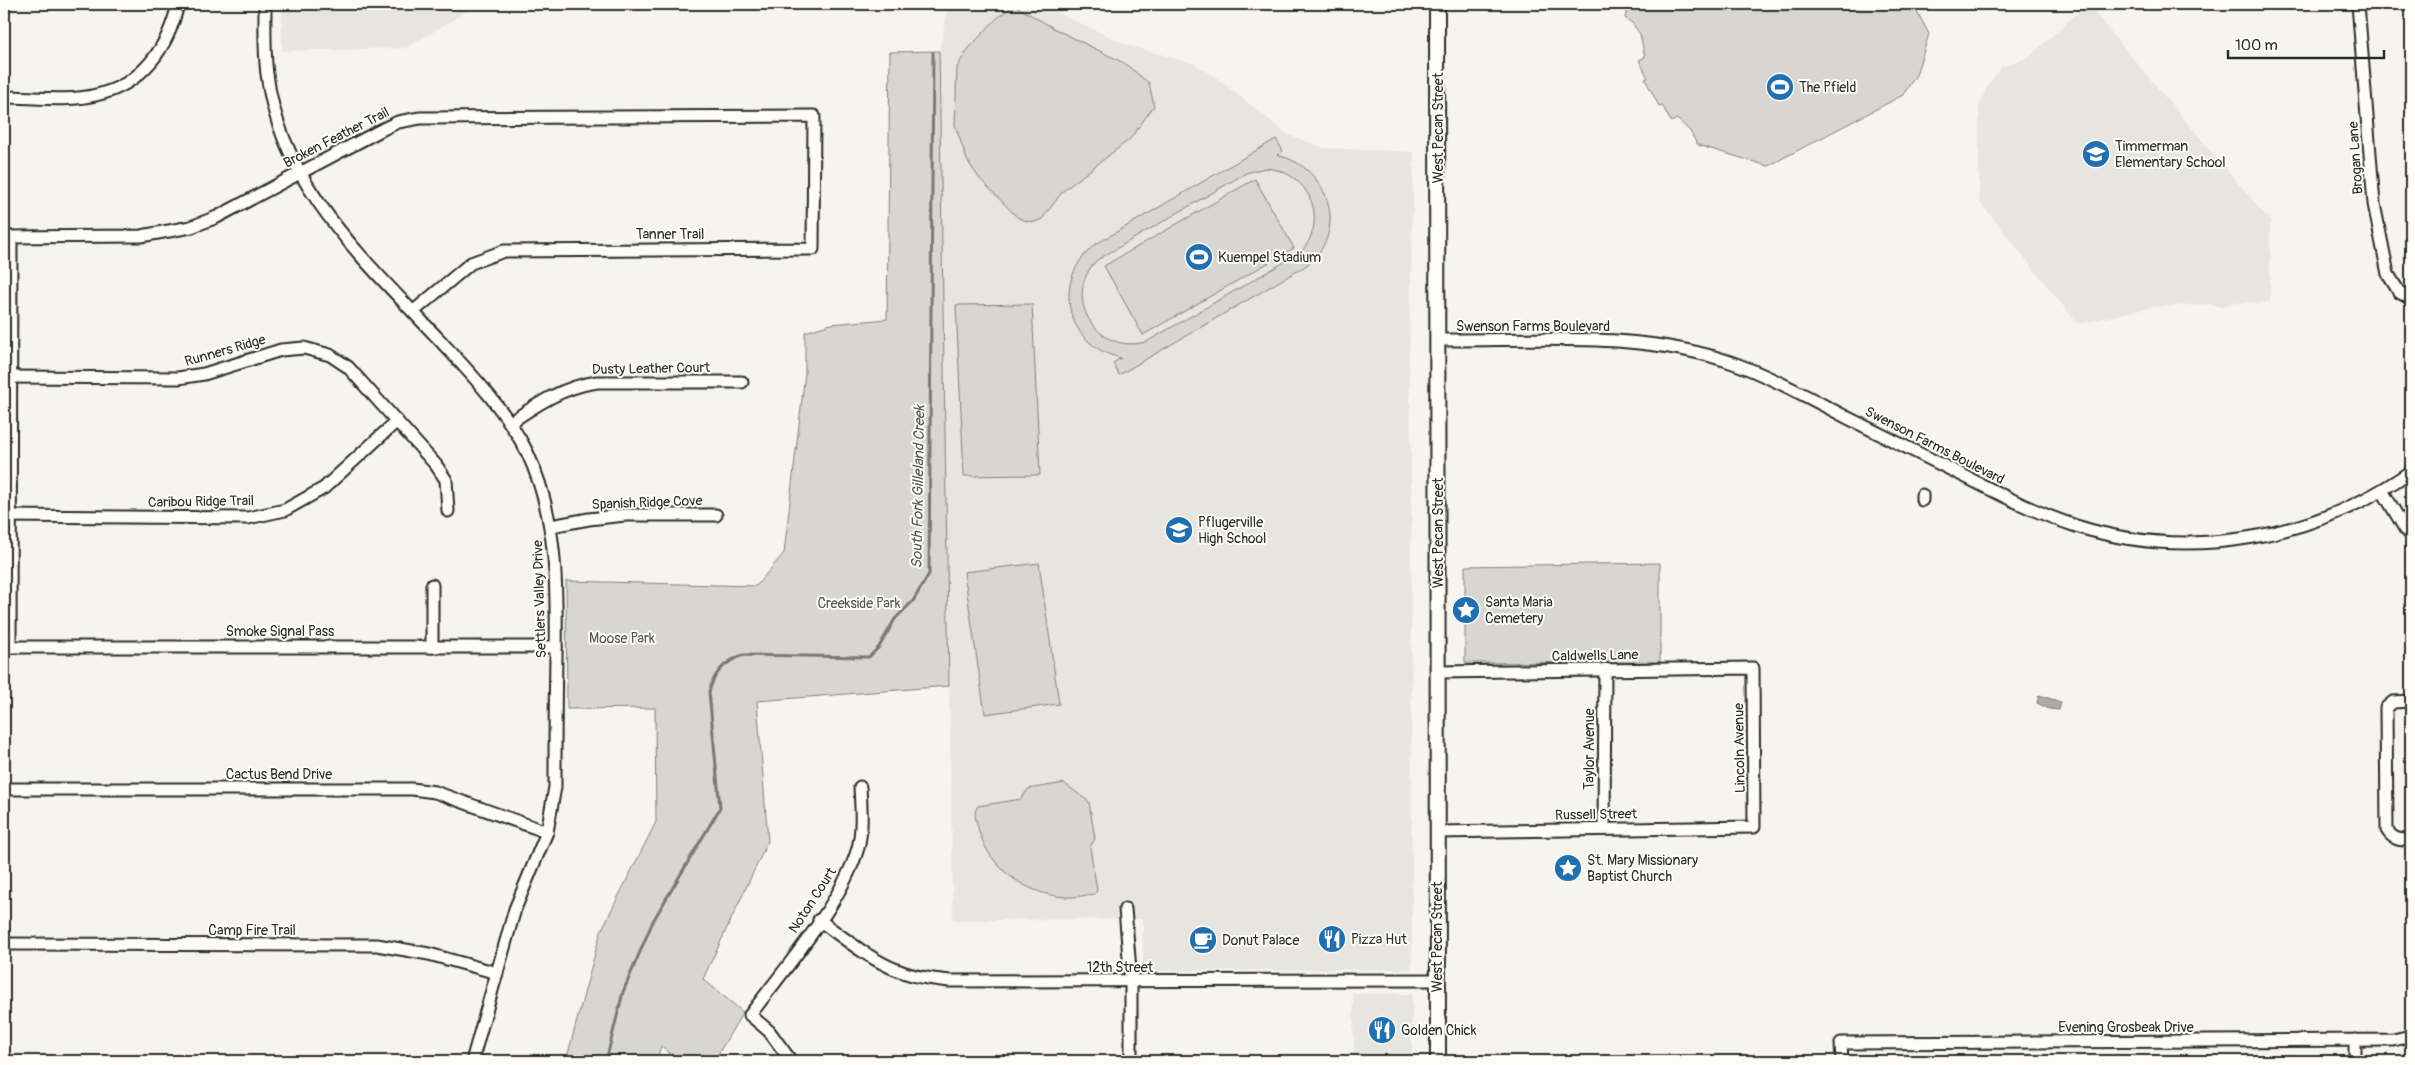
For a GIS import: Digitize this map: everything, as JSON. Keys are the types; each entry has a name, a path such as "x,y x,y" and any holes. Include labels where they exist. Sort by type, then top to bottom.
{"main road":[{"name":"West Pecan Street","path":"1437,4 1438,1061"}],"street":[{"path":"4,97 81,97 96,95 118,87 138,74 161,48 174,23 178,4"},
{"name":"Settlers Valley Drive","path":"265,4 267,76 281,131 299,172 318,203 342,234 478,382 510,422 539,482 551,526 555,558 555,787 547,832 515,909 472,1061"},
{"name":"Brogan Lane","path":"2358,4 2374,204 2388,274 2399,292 2411,299"},
{"name":"Broken Feather Trail","path":"7,237 142,236 191,227 217,217 390,125 420,118 814,116"},
{"name":"Tanner Trail","path":"414,311 470,263 504,251 813,249 814,116"},
{"path":"7,237 7,647"},
{"name":"Swenson Farms Boulevard","path":"1438,340 1618,341 1691,351 1736,364 1778,382 2010,499 2056,519 2080,527 2136,539 2175,543 2206,543 2273,534 2325,518 2382,490 2411,471"},
{"name":"Runners Ridge","path":"6,377 178,378 204,374 281,350 304,348 330,355 348,367 436,465 446,480 448,511"},
{"name":"Dusty Leather Court","path":"510,422 554,394 582,384 598,382 742,382"},
{"name":"Caribou Ridge Trail","path":"6,516 248,518 285,510 324,488 397,420"},
{"path":"2382,490 2411,535"},
{"name":"Spanish Ridge Cove","path":"551,526 625,515 716,515"},
{"path":"432,585 432,647"},
{"name":"Smoke Signal Pass","path":"7,647 556,647"},
{"name":"Caldwells Lane","path":"1438,672 1753,668"},
{"name":"Lincoln Avenue","path":"1753,668 1754,827"},
{"name":"Taylor Avenue","path":"1604,829 1605,670"},
{"path":"2411,700 2393,702 2386,708 2387,830 2391,836 2398,840 2411,840"},
{"name":"Noton Court","path":"791,1061 769,1031 750,1015 846,880 858,847 862,819 860,787"},
{"name":"Cactus Bend Drive","path":"4,788 412,789 435,792 547,832"},
{"name":"Russell Street","path":"1437,832 1754,827"},
{"path":"1125,909 1131,982 1131,1061"},
{"name":"12th Street","path":"819,920 874,959 898,970 922,977 950,981 1437,980"},
{"name":"Camp Fire Trail","path":"4,944 377,945 429,954 496,973"},
{"name":"Evening Grosbeak Drive","path":"1842,1061 1841,1043 2393,1040 2411,1036"},
{"path":"2355,1040 2355,1061"}],"shaded area":[{"path":"282,4 479,4 406,48 282,51"},
{"name":"Timmerman Elementary School","path":"2087,4 2270,221 2270,302 2234,303 2221,307 2210,304 2152,307 2078,324 1979,201 1979,107 1988,85 2001,67 2029,57"},
{"name":"Pflugerville High School","path":"1014,5 1056,12 1127,45 1195,64 1213,75 1287,134 1324,148 1414,152 1409,358 1411,455 1412,969 1146,971 1143,966 1143,919 953,920 939,51 948,9"},
{"path":"2039,695 2061,702 2059,710 2049,709 2037,703"},
{"path":"1353,994 1412,994 1412,1061 1354,1061"}],"green space":[{"name":"The Pfield","path":"1629,4 1913,4 1929,34 1916,75 1903,95 1768,166 1701,146 1697,144 1690,131 1677,119 1671,122 1662,105 1659,106 1645,79 1648,78 1639,60 1645,57 1640,34 1632,23 1625,18"},
{"path":"1014,5 1055,29 1124,63 1149,83 1154,106 1130,139 1063,191 1042,219 1035,222 1017,217 979,178 967,160 955,125 957,67 969,48 997,18"},
{"name":"Creekside Park","path":"939,51 949,686 757,701 768,841 703,979 743,1012 714,1061 680,1061 661,1046 656,1061 566,1061 601,931 656,822 655,708 567,709 566,581 756,586 784,553 805,373 805,332 831,324 887,319 890,52"},
{"path":"1276,139 1283,151 1277,155 1295,162 1310,173 1321,187 1328,203 1330,220 1327,237 1319,253 1304,267 1119,375 1113,363 1121,358 1102,351 1087,340 1076,325 1070,309 1069,292 1073,275 1082,258 1096,244","holes":["1265,168 1281,171 1294,178 1304,188 1311,200 1314,213 1314,227 1309,240 1300,253 1148,341 1130,344 1114,341 1100,333 1090,321 1084,306 1082,291 1087,275 1097,260 1246,173"]},
{"name":"Kuempel Stadium","path":"1255,179 1294,248 1143,335 1104,266"},
{"path":"1032,304 1040,475 964,476 956,305"},
{"path":"1039,563 1059,704 985,714 964,572"},
{"path":"1660,563 1660,662 1465,663 1465,566"},
{"path":"1064,783 1089,802 1095,839 1090,847 1097,890 1095,894 1065,897 1037,891 1024,885 1011,877 992,857 984,845 976,821 975,815 978,806 1021,799 1028,789"}],"waterway":[{"name":"South Fork Gilleland Creek","path":"606,1061 623,992 653,921 720,808 709,692 717,674 730,661 743,655 869,657 879,647 895,619 913,601 929,574 933,53"}],"place":[{"name":"The Pfield","path":"1780,87"},
{"name":"Timmerman Elementary School","path":"2096,154"},
{"name":"Kuempel Stadium","path":"1199,257"},
{"name":"Pflugerville High School","path":"1179,530"},
{"name":"Santa Maria Cemetery","path":"1466,610"},
{"name":"St. Mary Missionary Baptist Church","path":"1568,868"},
{"name":"Pizza Hut","path":"1332,939"},
{"name":"Donut Palace","path":"1203,940"},
{"name":"Golden Chick","path":"1382,1030"}],"park label":[{"name":"Moose Park","path":"622,638"}]}
